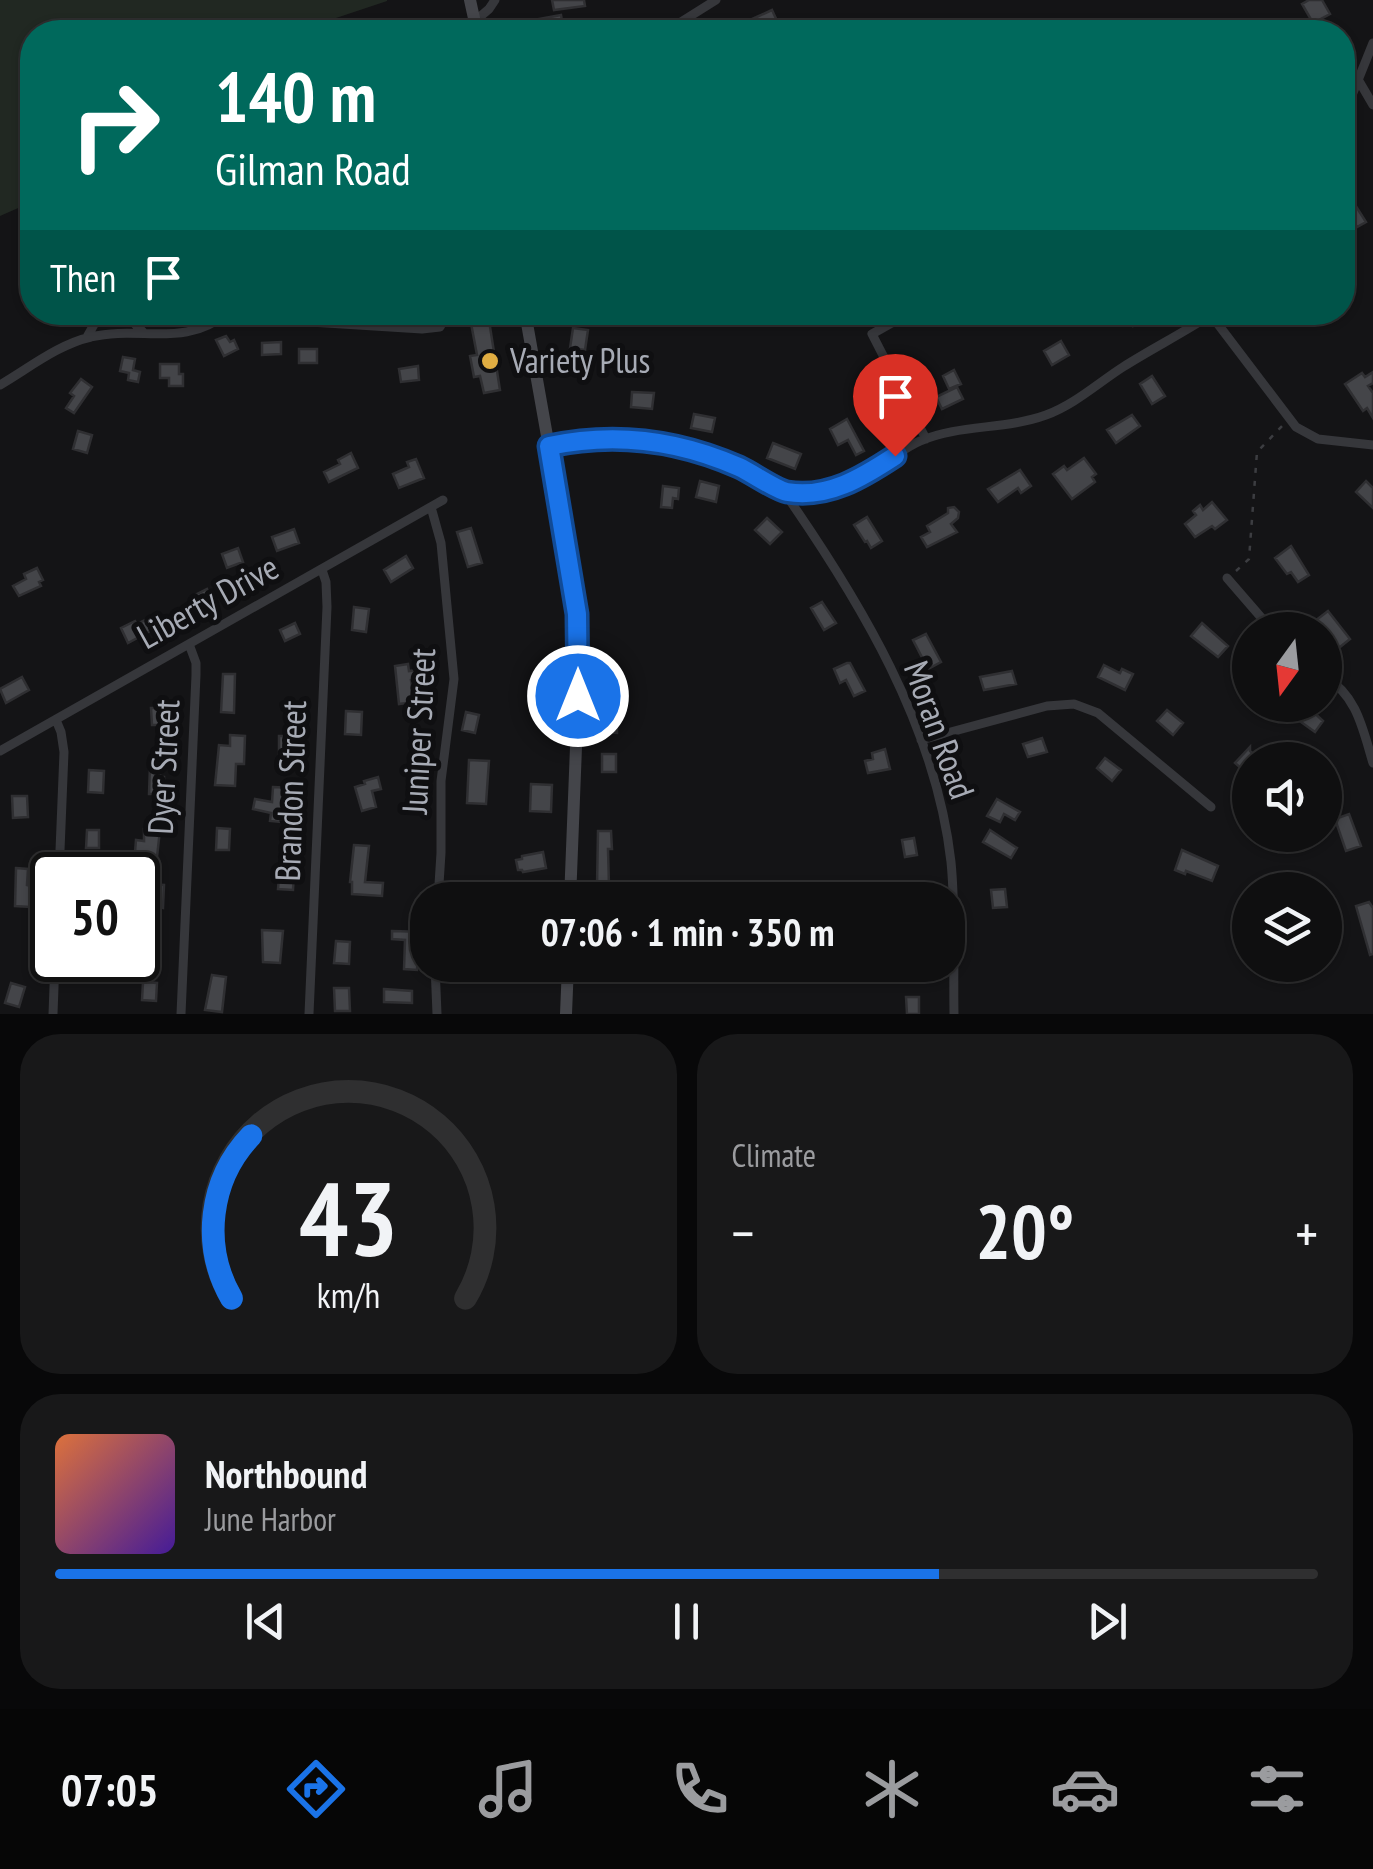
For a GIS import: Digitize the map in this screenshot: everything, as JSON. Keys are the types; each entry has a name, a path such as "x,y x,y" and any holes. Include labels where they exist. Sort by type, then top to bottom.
{"main road":[{"path":"527,325 573,586 578,642 571,882"},
{"path":"566,1014 567,982"}],"street":[{"path":"685,20 716,0"},
{"path":"1355,91 1373,43"},
{"path":"1355,81 1373,106"},
{"path":"87,338 94,325"},
{"path":"134,325 146,334"},
{"path":"0,384 87,338 177,334 208,325"},
{"path":"344,325 408,329 441,325"},
{"path":"888,325 872,334 926,438"},
{"path":"549,446 590,439 682,446 737,466 784,492 820,492 840,488 926,438 971,427 1031,420 1054,412 1194,325"},
{"path":"1221,325 1290,420 1306,434 1373,445"},
{"name":"Moran Road","path":"784,492 852,598 908,704 922,740 951,861 954,1014"},
{"name":"Liberty Drive","path":"0,751 443,500"},
{"name":"Juniper Street","path":"431,507 441,543 453,657 442,782 439,882"},
{"name":"Brandon Street","path":"309,1014 327,607 322,570"},
{"path":"1227,578 1256,612"},
{"name":"Dyer Street","path":"181,1014 196,675 189,644"},
{"path":"1342,690 1354,705 1373,763"},
{"path":"922,740 1047,706 1082,705 1106,718 1211,807"},
{"path":"56,720 64,752 60,852"},
{"path":"53,1014 55,982"},
{"path":"436,982 437,1014"}],"path":[{"path":"1227,578 1249,559 1257,452 1290,420"}],"shaded area":[{"path":"0,0 387,0 330,20 20,20 20,207 0,216"}],"building":[{"path":"552,0 584,0 585,6 554,10"},
{"path":"1322,0 1330,14 1311,20 1302,4"},
{"path":"772,10 777,20 750,20"},
{"path":"561,15 562,20 534,20"},
{"path":"1355,205 1366,222 1357,227 1355,224"},
{"path":"471,325 490,325 500,390 484,393 480,376 474,377 470,356 477,355"},
{"path":"573,328 588,330 585,350 570,348"},
{"path":"226,336 230,342 234,340 238,349 224,356 216,340"},
{"path":"1061,341 1069,355 1052,365 1044,351"},
{"path":"281,342 281,354 262,355 262,343"},
{"path":"299,349 317,349 317,363 299,363"},
{"path":"123,357 135,359 133,370 140,372 138,382 128,380 129,373 120,371"},
{"path":"160,364 179,364 183,386 169,386 169,378 160,378"},
{"path":"418,366 419,380 401,382 399,369"},
{"path":"954,370 961,384 949,389 943,376"},
{"path":"1373,372 1373,383 1368,386 1373,393 1373,418 1367,408 1363,411 1345,384 1362,373 1365,377"},
{"path":"1152,376 1165,396 1152,404 1140,384"},
{"path":"81,379 92,387 74,413 66,408 74,396 70,393"},
{"path":"957,387 963,399 942,409 936,397"},
{"path":"632,392 654,393 652,409 631,407"},
{"path":"694,414 715,418 712,432 691,428"},
{"path":"1132,415 1140,426 1116,443 1107,430"},
{"path":"892,416 896,430 882,435 877,421"},
{"path":"847,419 864,451 856,455 848,440 838,445 830,429"},
{"path":"78,431 92,435 87,453 73,449"},
{"path":"773,443 801,454 795,469 767,458"},
{"path":"351,453 358,468 329,482 324,472"},
{"path":"1084,458 1096,474 1092,477 1095,482 1072,499 1053,474"},
{"path":"416,459 424,478 399,488 393,474"},
{"path":"1020,470 1031,486 1021,493 1018,488 998,502 988,489"},
{"path":"700,481 719,486 716,502 696,497"},
{"path":"1366,481 1373,488 1373,508 1356,492"},
{"path":"663,486 679,488 672,508 661,507"},
{"path":"1212,502 1227,520 1195,537 1185,524 1196,515 1193,511 1200,505 1203,510"},
{"path":"954,507 958,518 951,524 957,532 927,547 921,537 930,532 927,526"},
{"path":"867,517 882,541 871,548 854,525"},
{"path":"767,518 782,532 770,544 755,530"},
{"path":"471,528 482,563 468,567 457,532"},
{"path":"294,529 299,543 277,551 272,537"},
{"path":"1291,546 1309,575 1298,582 1275,558"},
{"path":"238,548 243,562 227,568 222,554"},
{"path":"406,556 413,568 391,582 384,570"},
{"path":"37,568 43,580 39,582 41,586 19,596 13,586"},
{"path":"207,589 212,599 195,607 191,597"},
{"path":"822,602 836,623 824,630 811,608"},
{"path":"354,607 369,609 366,632 352,630"},
{"path":"158,614 163,624 128,643 121,628"},
{"path":"295,623 300,634 285,641 280,630"},
{"path":"1202,623 1228,646 1218,657 1191,636"},
{"path":"1342,629 1350,639 1342,645"},
{"path":"926,634 941,662 928,669 913,640"},
{"path":"847,663 865,691 854,696 846,680 840,683 834,669"},
{"path":"408,664 409,671 418,670 419,679 411,680 414,702 399,704 395,666"},
{"path":"1104,665 1133,674 1125,690 1098,677"},
{"path":"1012,671 1016,684 984,690 980,677"},
{"path":"223,674 235,674 234,713 221,712"},
{"path":"22,677 29,690 6,703 0,689"},
{"path":"151,708 166,708 167,725 152,725"},
{"path":"1167,710 1183,723 1173,735 1157,721"},
{"path":"346,711 362,712 361,735 345,734"},
{"path":"466,712 479,715 475,733 462,730"},
{"path":"600,714 617,715 617,733 600,732"},
{"path":"1301,722 1322,722 1315,732"},
{"path":"230,735 245,736 244,764 236,764 235,786 215,785 219,745 230,746"},
{"path":"279,736 294,736 294,760 279,760"},
{"path":"1042,738 1047,752 1028,757 1023,744"},
{"path":"885,749 890,769 868,773 865,761 873,759 872,753"},
{"path":"602,754 616,754 616,772 602,772"},
{"path":"1105,758 1121,770 1112,781 1097,768"},
{"path":"469,760 489,761 486,804 467,803"},
{"path":"150,766 160,766 164,794 149,794"},
{"path":"89,770 104,771 103,793 88,792"},
{"path":"378,777 381,789 372,791 376,807 362,811 355,787"},
{"path":"531,784 552,785 551,812 530,811"},
{"path":"273,787 294,788 291,823 270,821 271,813 253,809 255,799 272,802"},
{"path":"12,796 27,796 28,817 13,818"},
{"path":"997,799 1020,812 1015,820 1004,814 1000,822 987,816"},
{"path":"1349,814 1361,846 1346,851 1342,816"},
{"path":"217,828 230,829 229,850 216,850"},
{"path":"144,829 160,830 158,852 135,852 136,840 144,841"},
{"path":"87,830 99,830 99,848 86,848"},
{"path":"990,830 1017,848 1011,858 983,842"},
{"path":"598,831 611,831 609,882 597,882"},
{"path":"914,838 917,855 905,857 902,840"},
{"path":"354,845 369,846 365,882 383,883 382,896 352,894"},
{"path":"1182,850 1218,866 1212,881 1175,870"},
{"path":"543,852 546,868 518,870 516,860"},
{"path":"280,862 292,863 293,890 278,889"},
{"path":"16,868 28,869 30,907 15,906"},
{"path":"160,885 164,885 163,908 160,907"},
{"path":"1005,889 1007,907 993,908 991,890"},
{"path":"1369,902 1373,908 1370,955 1356,906"},
{"path":"262,930 283,931 280,963 263,962"},
{"path":"392,931 410,932 410,969 404,969 405,940 392,939"},
{"path":"336,941 350,942 349,964 334,963"},
{"path":"212,975 226,977 222,1012 205,1010"},
{"path":"143,982 157,983 156,1001 142,1000"},
{"path":"11,983 25,987 19,1007 5,1003"},
{"path":"334,988 349,988 350,1011 335,1011"},
{"path":"384,989 412,991 412,1003 384,1002"},
{"path":"906,997 919,997 919,1014 907,1014"}],"place":[{"name":"Variety Plus","path":"490,361"}],"route":[{"path":"578,696 577,614 549,446 590,439 682,446 737,466 784,492 840,488 895,456"}]}
